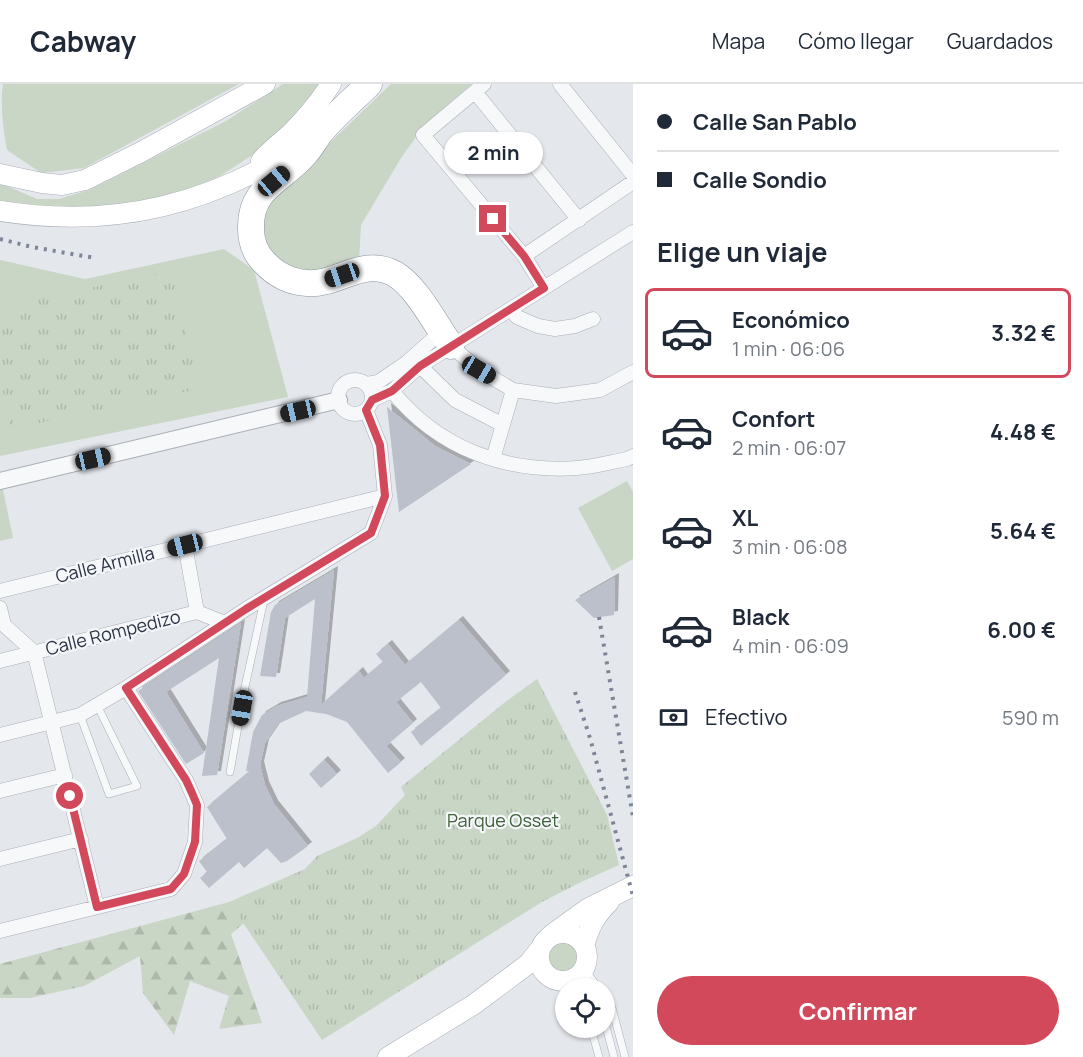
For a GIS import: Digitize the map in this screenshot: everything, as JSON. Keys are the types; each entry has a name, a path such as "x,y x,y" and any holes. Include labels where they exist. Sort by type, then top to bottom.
{"highway":[{"path":"369,84 322,131 304,156 258,198 251,216 251,237 258,256 272,270 288,280 309,284 357,270 377,269 395,274 413,290 447,341"}],"main road":[{"path":"0,158 9,176 62,185 85,180 265,84"},
{"path":"250,175 266,155 292,132 331,84"},
{"path":"0,211 37,216 91,217 155,209 186,201 250,175 288,154 322,131"},
{"path":"473,1005 528,964 544,944 587,909 628,888"},
{"path":"574,978 586,961 584,945 589,928 598,913 628,888"},
{"path":"561,978 549,976 540,964 539,956 544,944 560,933 567,933 584,945"},
{"path":"388,1057 473,1005 523,980 540,976 556,978"}],"street":[{"path":"560,84 633,175"},
{"path":"544,288 524,256 423,135 480,88 579,220"},
{"path":"524,256 633,182"},
{"path":"0,735 80,715 126,688 265,597 371,533 385,496 380,445 369,405 371,392 367,384 359,380 351,380 344,384 339,392 342,406 346,411 360,413 369,405 392,391 447,341 483,326 633,232"},
{"path":"511,309 517,317 538,326 555,329 576,326 592,319"},
{"path":"367,384 378,382 406,363 433,339 447,341 479,370 513,390 556,396 600,390 633,372"},
{"path":"420,366 455,400 503,425"},
{"path":"493,459 513,390"},
{"path":"392,391 436,433 470,452 493,459 531,468 578,468 631,460"},
{"path":"0,481 339,400"},
{"name":"Calle Armilla","path":"0,591 385,496"},
{"path":"185,545 197,612"},
{"path":"0,608 3,625 34,652 97,907"},
{"name":"Calle Rompedizo","path":"0,660 197,612 225,623"},
{"path":"0,931 171,889 184,874 195,842 197,805 186,780 126,688"},
{"path":"0,791 65,775"},
{"path":"0,859 81,839"}],"lane":[{"path":"230,772 265,597"},
{"path":"80,715 109,794 137,786 97,705"},
{"path":"615,1019 625,1057"},
{"path":"594,1038 599,1057"},
{"path":"609,1038 614,1057"}],"green space":[{"path":"3,84 239,84 84,168 41,173 7,150 2,117"},
{"path":"283,84 322,84 295,119 262,149 220,176 185,191 144,202 103,208 37,207 0,201 0,183 37,199 59,199 89,190 226,121"},
{"path":"391,84 472,84 426,123 401,158 361,225 359,262 299,278 263,249 261,218 272,194 313,159"},
{"path":"224,249 254,270 288,397 0,456 0,260 85,279"},
{"path":"173,270 199,389 11,429 0,377 0,307"},
{"path":"0,481 13,538 0,541"},
{"path":"627,481 633,492 633,559 612,571 578,508"},
{"name":"Parque Osset","path":"537,679 607,815 619,865 542,902 322,1040 229,902 305,869 317,856 357,838 376,826 405,795 401,787"},
{"path":"229,902 244,923 231,934 262,1023 219,1029 229,996 190,981 174,1035 143,993 140,956 84,986 30,998 0,998 0,964"},
{"path":"562,939 575,944 580,957 575,970 562,975 549,970 544,957 549,944"}],"building":[{"path":"387,407 435,446 471,464 399,512"},
{"path":"334,570 321,705 359,671 364,678 383,662 376,654 388,644 405,665 459,620 506,675 421,746 411,732 441,708 421,682 396,702 413,723 386,746 401,762 388,773 347,722 326,714 306,711 278,724 265,743 260,765 265,785 274,804 308,846 281,863 267,848 244,868 239,862 209,888 200,878 207,872 199,861 227,839 207,807 250,771 246,771 253,732 262,715 277,706 307,697 315,599 285,618 276,677 260,676 271,612 275,605"},
{"path":"615,577 614,615 594,618 575,600"},
{"path":"241,623 217,775 202,776 219,658 166,692 204,753 186,764 138,691"},
{"path":"324,760 337,774 321,788 309,774"}],"railway":[{"path":"0,239 95,258"},
{"path":"599,617 633,817"},
{"path":"575,692 590,738 633,896"}],"route":[{"path":"70,796 97,907 171,889 184,874 195,842 197,805 186,780 126,688 246,609 371,533 385,496 380,445 366,410 372,400 392,391 420,366 544,288 524,256 493,219"}]}
